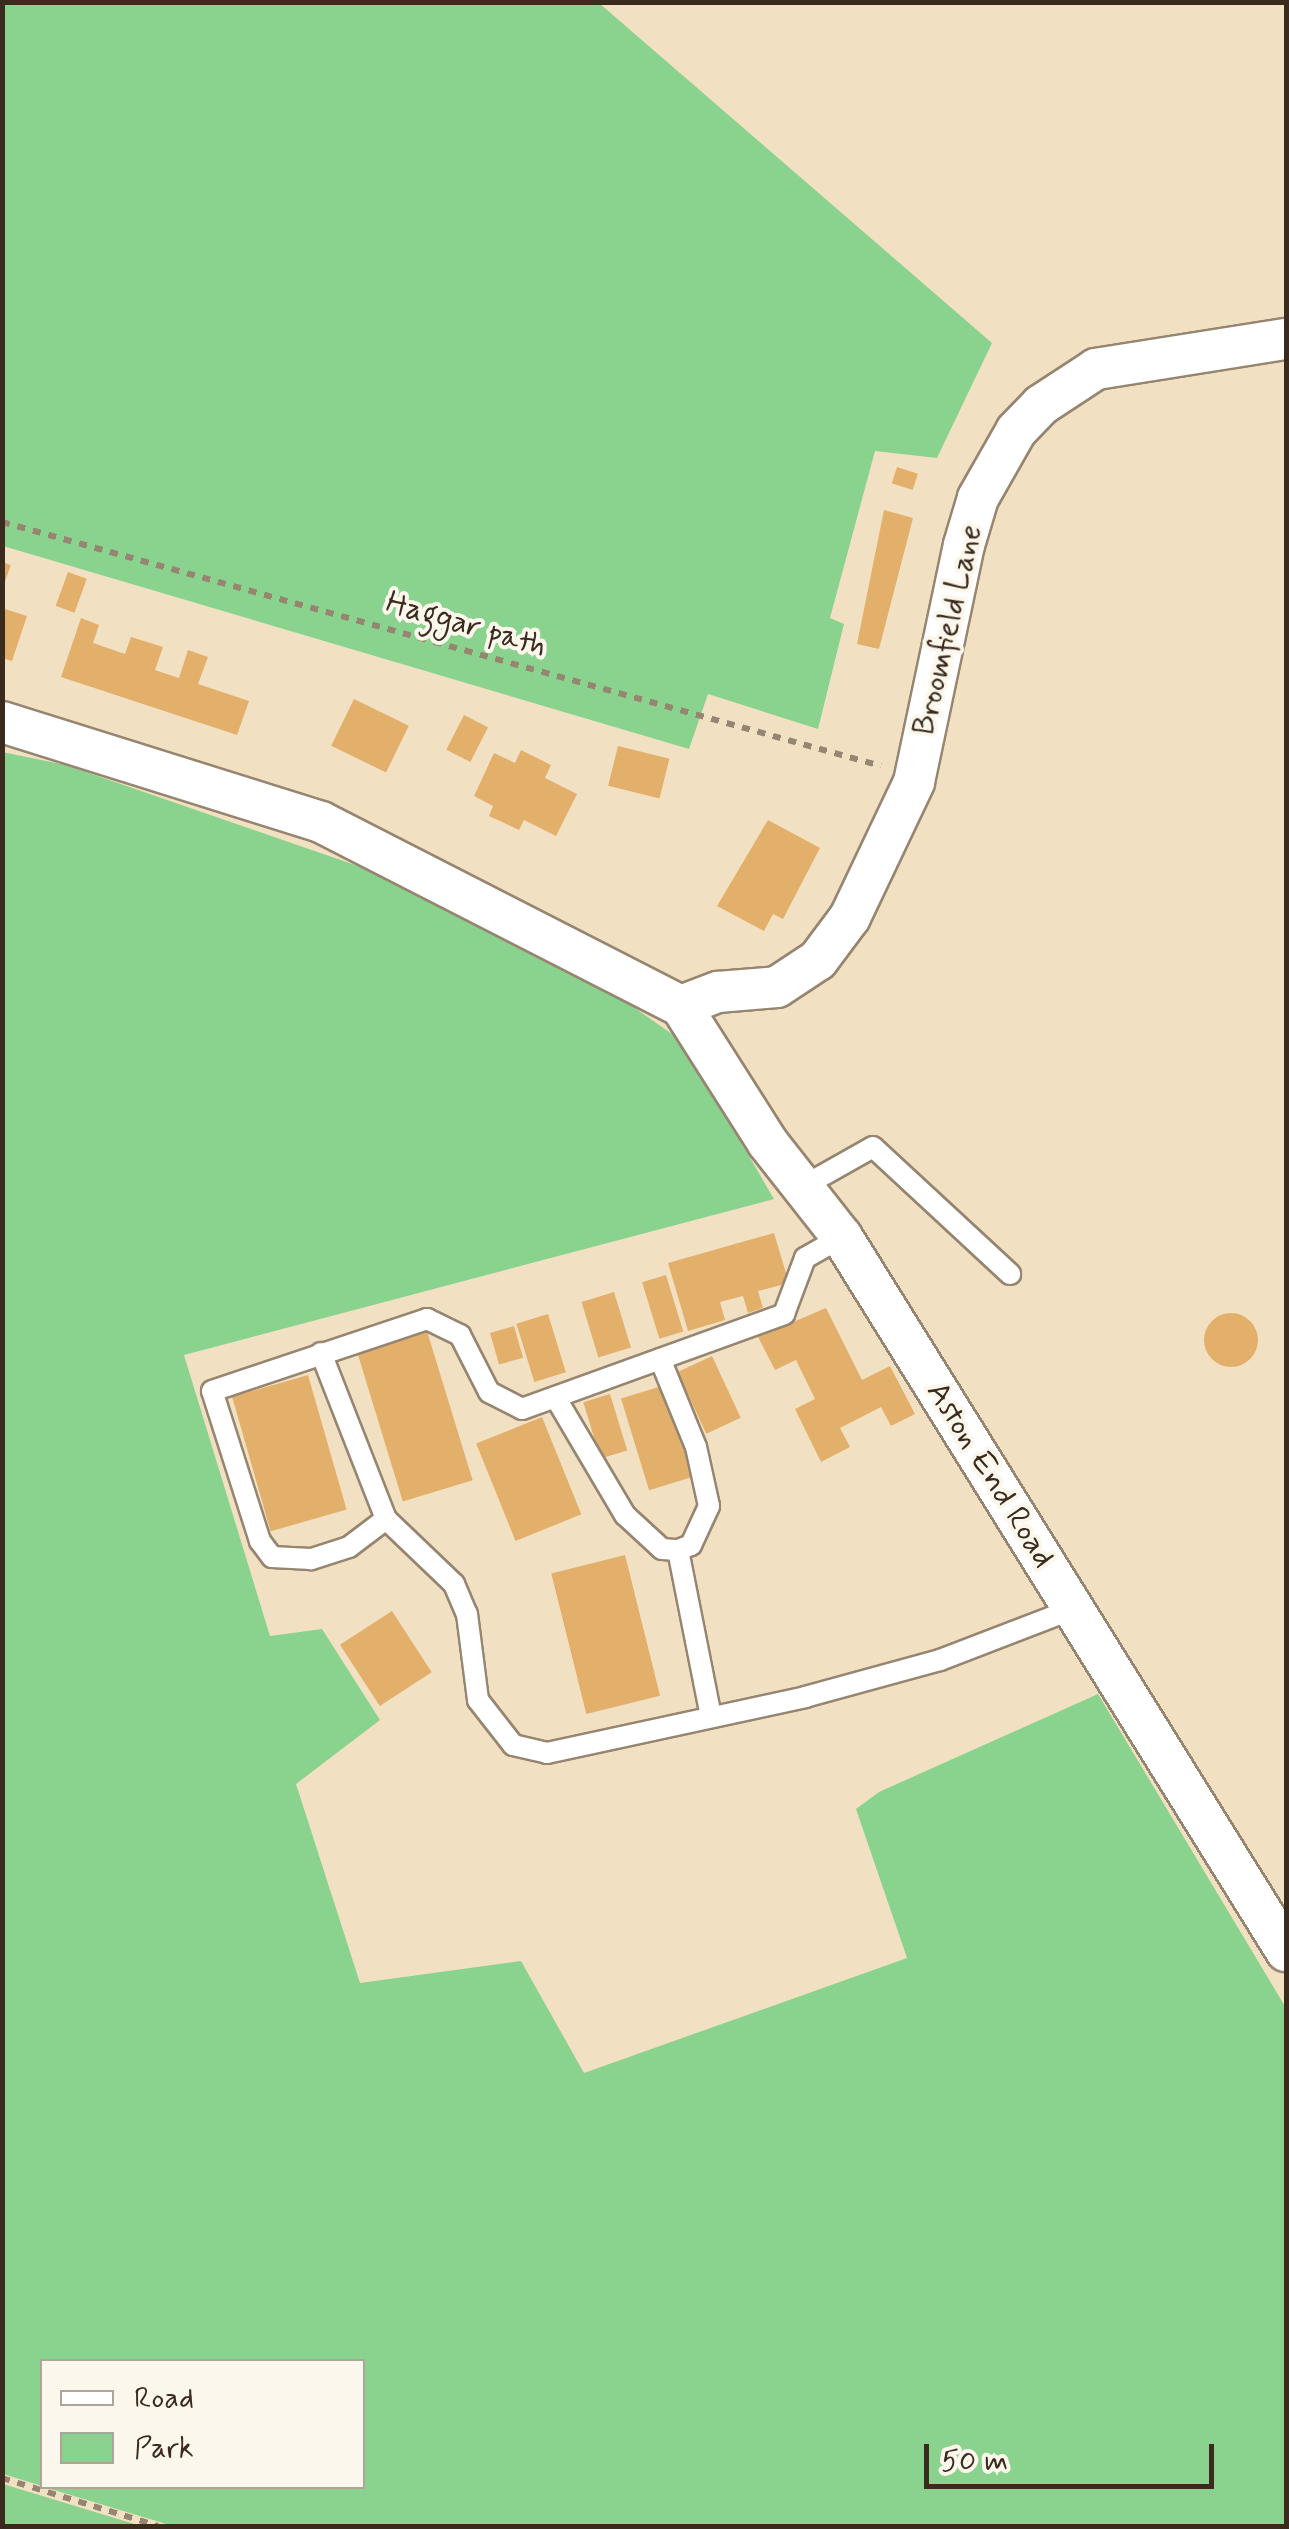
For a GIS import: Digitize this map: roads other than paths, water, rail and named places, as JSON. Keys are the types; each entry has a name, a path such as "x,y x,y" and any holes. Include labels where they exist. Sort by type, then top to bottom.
{"street":[{"name":"Broomfield Lane","path":"680,1006 718,992 777,988 818,960 870,880 914,782 974,514 1016,431 1041,404 1096,369 1286,338"},
{"path":"2,722 321,822 680,1006"},
{"name":"Aston End Road","path":"680,1006 802,1187 842,1236 1286,1952"}],"lane":[{"path":"802,1187 872,1148 1010,1274"},
{"path":"386,1519 349,1546 311,1559 272,1557 260,1541 212,1391 428,1319 460,1335 489,1392 503,1403 522,1409 557,1400 784,1314 805,1258 842,1236"},
{"path":"321,1353 386,1519 454,1584 467,1614 478,1700 513,1745 547,1753 712,1716 940,1660 1073,1609"},
{"path":"557,1400 625,1515 662,1549 678,1550 691,1545 709,1506 696,1447 660,1359"},
{"path":"678,1550 712,1716"}]}
